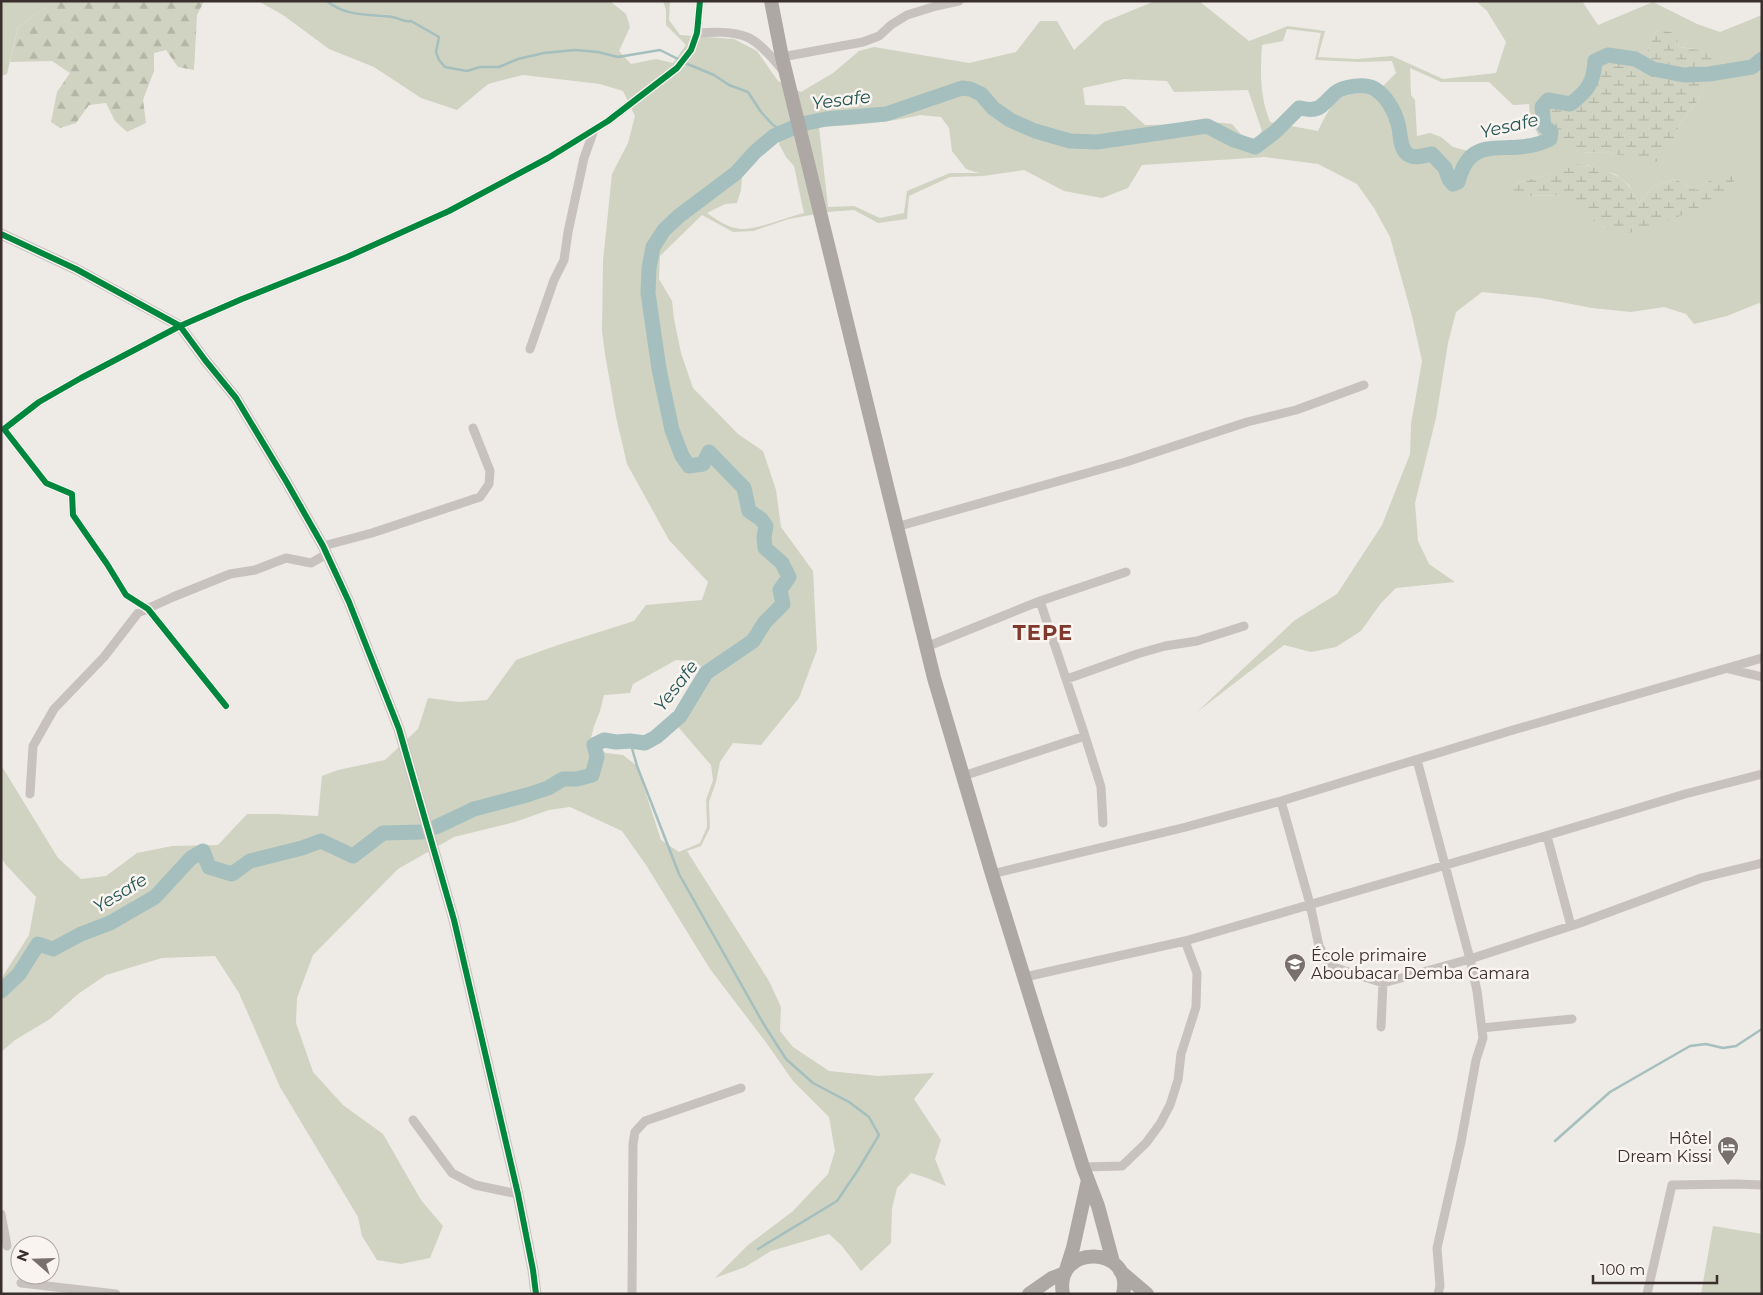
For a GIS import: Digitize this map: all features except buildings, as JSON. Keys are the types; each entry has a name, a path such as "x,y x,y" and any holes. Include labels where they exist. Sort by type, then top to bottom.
{"highway":[{"path":"771,1 803,146 926,647 992,874 1116,1267 1124,1280 1123,1294"},
{"path":"1063,1294 1062,1281 1073,1248 1086,1173"},
{"path":"1029,1294 1052,1278 1065,1272 1071,1265 1086,1256 1105,1258 1147,1294"}],"street":[{"path":"226,706 148,609 126,595 107,564 72,515 72,494 46,483 4,429 39,402 180,326 242,299 347,258 449,211 548,158 594,130 676,68 691,50 697,33 700,1"},
{"path":"782,57 863,42 879,36 891,25 907,15 959,1"},
{"path":"697,33 726,32 748,37 764,50 786,74"},
{"path":"530,349 554,280 564,260 584,158 594,130"},
{"path":"1,234 76,269 180,326 236,398 325,550 357,620 399,729 454,920 518,1194 536,1294"},
{"path":"896,527 1126,462 1247,422 1296,410 1364,385"},
{"path":"30,794 33,746 54,709 104,658 138,613 230,574 255,570 286,558 311,563 325,550 480,497 489,484 490,471 473,428"},
{"path":"926,647 1040,601 1126,572"},
{"path":"1040,601 1101,787 1103,823"},
{"path":"1067,679 1136,654 1165,646 1197,641 1244,626"},
{"path":"992,874 1186,827 1281,801 1762,658"},
{"path":"1726,668 1762,677"},
{"path":"963,776 1085,736"},
{"path":"1417,760 1470,959 1482,1028 1482,1038 1476,1060 1461,1142 1436,1248 1440,1286 1438,1294"},
{"path":"1025,977 1185,940 1547,836 1685,794 1762,774"},
{"path":"1281,801 1310,904 1319,946 1330,966 1383,983 1470,959 1571,926 1701,878 1762,862"},
{"path":"1547,836 1571,926"},
{"path":"1086,1173 1122,1166 1146,1143 1160,1124 1170,1105 1178,1080 1181,1054 1196,1007 1197,973 1185,940"},
{"path":"1381,1027 1383,983"},
{"path":"1482,1028 1572,1019"},
{"path":"632,1294 633,1144 635,1132 645,1121 741,1088"},
{"path":"413,1120 452,1173 475,1185 518,1194"},
{"path":"1646,1294 1672,1185 1762,1185"},
{"path":"1,1214 7,1246"},
{"path":"38,1285 116,1294"}],"green space":[{"path":"56,1 18,27 7,74 1,76 1,2"},
{"path":"56,1 204,1 197,15 194,70 178,67 166,50 154,53 154,71 143,100 146,123 127,132 115,121 106,103 89,105 76,123 60,128 51,122 57,92 70,73 52,61 10,62 18,27"},
{"path":"258,1 610,1 626,14 630,27 619,51 631,64 656,59 673,63 686,45 666,25 666,10 663,1 670,1 669,20 680,35 734,39 757,51 778,81 801,92 833,73 859,51 874,47 969,63 1016,52 1040,21 1057,21 1074,50 1104,22 1155,1 1199,1 1249,41 1288,26 1325,31 1318,57 1357,59 1392,56 1443,79 1496,73 1506,42 1487,11 1476,1 1582,1 1598,25 1653,2 1697,24 1720,32 1762,15 1762,306 1759,303 1727,316 1694,324 1686,314 1664,307 1631,312 1592,308 1540,298 1482,292 1456,312 1448,343 1436,418 1415,503 1418,541 1429,564 1455,582 1396,588 1381,603 1361,631 1336,647 1311,652 1284,645 1197,712 1295,620 1337,594 1382,525 1410,454 1411,424 1422,361 1412,316 1390,237 1374,208 1357,184 1318,164 1265,157 1142,165 1128,188 1102,198 1064,191 1024,170 983,176 950,177 909,196 907,219 878,223 854,210 827,212 789,219 753,231 733,232 702,215 660,256 659,279 672,301 681,353 693,388 738,434 763,451 776,490 781,527 813,571 817,650 799,698 761,745 733,743 720,762 709,802 710,828 701,846 687,851 769,981 781,1007 780,1031 793,1047 829,1071 878,1076 934,1073 914,1099 941,1140 935,1159 946,1186 911,1173 897,1188 892,1208 891,1243 861,1271 842,1246 829,1234 771,1251 745,1267 715,1278 748,1245 793,1211 828,1174 835,1151 829,1117 793,1081 710,969 646,865 622,831 570,807 549,810 515,822 454,837 398,869 313,955 297,998 296,1023 313,1072 343,1105 383,1134 421,1200 443,1226 430,1258 401,1264 377,1260 362,1236 358,1217 280,1087 239,993 215,956 162,958 106,975 78,994 50,1019 15,1040 1,1052 1,979 29,935 36,897 1,858 1,765 58,858 81,879 106,876 137,853 172,846 218,845 247,814 318,816 322,776 338,770 385,760 418,729 428,698 459,702 487,700 516,660 634,621 646,605 702,600 708,582 669,540 627,464 616,417 605,354 602,331 603,261 612,174 628,143 635,116 623,91 600,84 523,75 488,84 457,110 421,98 374,67 329,49 283,15","holes":["1287,29 1321,33 1315,60 1392,61 1396,73 1374,95 1353,94 1338,100 1327,113 1318,131 1270,122 1264,103 1262,84 1262,45 1283,41","1657,30 1677,38 1679,47 1695,49 1704,86 1700,98 1679,125 1676,138 1624,156 1605,152 1579,153 1568,97 1583,87 1591,59 1620,50 1636,54 1647,51","1410,68 1441,82 1489,82 1513,105 1529,104 1530,119 1539,136 1535,139 1494,142 1468,151 1453,147 1441,137 1430,133 1417,136 1415,100 1411,95","1124,79 1167,81 1174,92 1248,90 1262,131 1255,140 1245,139 1232,124 1145,125 1124,106 1085,105 1083,88","920,115 941,117 949,128 952,151 966,169 979,173 950,173 907,191 904,213 880,218 854,206 828,207 819,127 895,120","783,132 779,144 786,157 794,166 804,213 759,227 742,229 728,226 707,213 725,204 737,203 741,190 742,176 736,172 758,149","1587,165 1615,174 1629,185 1639,203 1654,186 1675,179 1696,190 1712,179 1646,228 1604,228 1565,195 1522,196 1516,183","676,660 696,661 706,673 680,716 679,728 711,765 713,780 706,800 707,827 700,843 679,852 661,840 637,766 623,755 606,753 594,745 591,738 604,695 630,693 633,684"]},
{"path":"1657,30 1671,32 1677,38 1679,47 1697,50 1710,55 1718,64 1711,81 1704,86 1700,98 1679,125 1676,138 1656,162 1645,163 1605,152 1579,153 1557,137 1548,121 1553,108 1568,97 1578,93 1588,79 1591,59 1599,51 1620,50 1636,54 1647,51"},
{"path":"1576,164 1597,168 1617,176 1630,187 1639,203 1654,186 1675,179 1696,190 1712,179 1730,172 1739,175 1724,193 1704,205 1674,219 1630,233 1613,231 1598,224 1565,195 1522,196 1509,190 1516,183 1562,171"},
{"path":"1713,1226 1762,1234 1762,1294 1701,1294"}],"waterway":[{"path":"327,1 342,10 350,12 411,21 439,37 436,52 439,60 445,67 467,71 480,67 499,67 518,59 544,53 575,50 598,52 618,57 660,50 680,60"},
{"name":"Yesafe","path":"436,827 474,809 548,788 563,779 577,779 592,775 597,757 594,745 604,740 645,743 656,737 680,716 706,673 753,641 765,622 783,604 780,590 789,577 782,563 765,548 766,526 761,519 749,511 744,488 709,452 703,464 689,466 682,456 672,430 659,369 648,293 649,268 653,247 664,230 679,216 736,173 755,152 774,136 802,124 826,119 886,114 962,88 981,94 993,108 1010,120 1035,131 1070,141 1097,142 1207,126 1234,140 1255,147 1275,132 1299,108 1315,109 1343,89 1366,86 1375,89 1390,104 1397,119 1403,149 1406,153 1415,157 1432,154 1445,168 1453,184 1458,182 1468,160 1485,149 1528,146 1550,139 1551,132 1544,126 1542,107 1548,100 1570,104 1576,100 1591,81 1595,61 1608,55 1635,59 1653,69 1684,75 1709,74 1752,67 1762,59"},
{"path":"685,63 714,75 729,85 748,92 761,112 773,125 784,132"},
{"path":"630,741 637,766 679,874 763,1023 786,1059 813,1083 849,1102 869,1117 879,1135 837,1201 758,1249"},
{"name":"Yesafe","path":"1,991 19,974 38,944 53,949 81,934 110,923 155,897 191,858 203,851 209,867 232,874 250,861 302,848 321,841 353,856 383,833 422,832"},
{"path":"1555,1141 1610,1092 1690,1046 1706,1044 1723,1048 1736,1046 1762,1029"}],"cycle path":[{"path":"226,706 148,609 126,595 73,515 72,494 46,483 4,429 39,402 180,326 347,257 449,211 548,158 608,121 677,68 691,50 697,33 700,1"},
{"path":"1,234 76,269 180,326 236,398 323,546 349,602 399,729 454,920 518,1194 536,1294"}],"place":[{"name":"École primaire Aboubacar Demba Camara","path":"1295,983"},
{"name":"Hôtel Dream Kissi","path":"1728,1166"}],"district":[{"name":"TEPE","path":"1043,633"}]}
